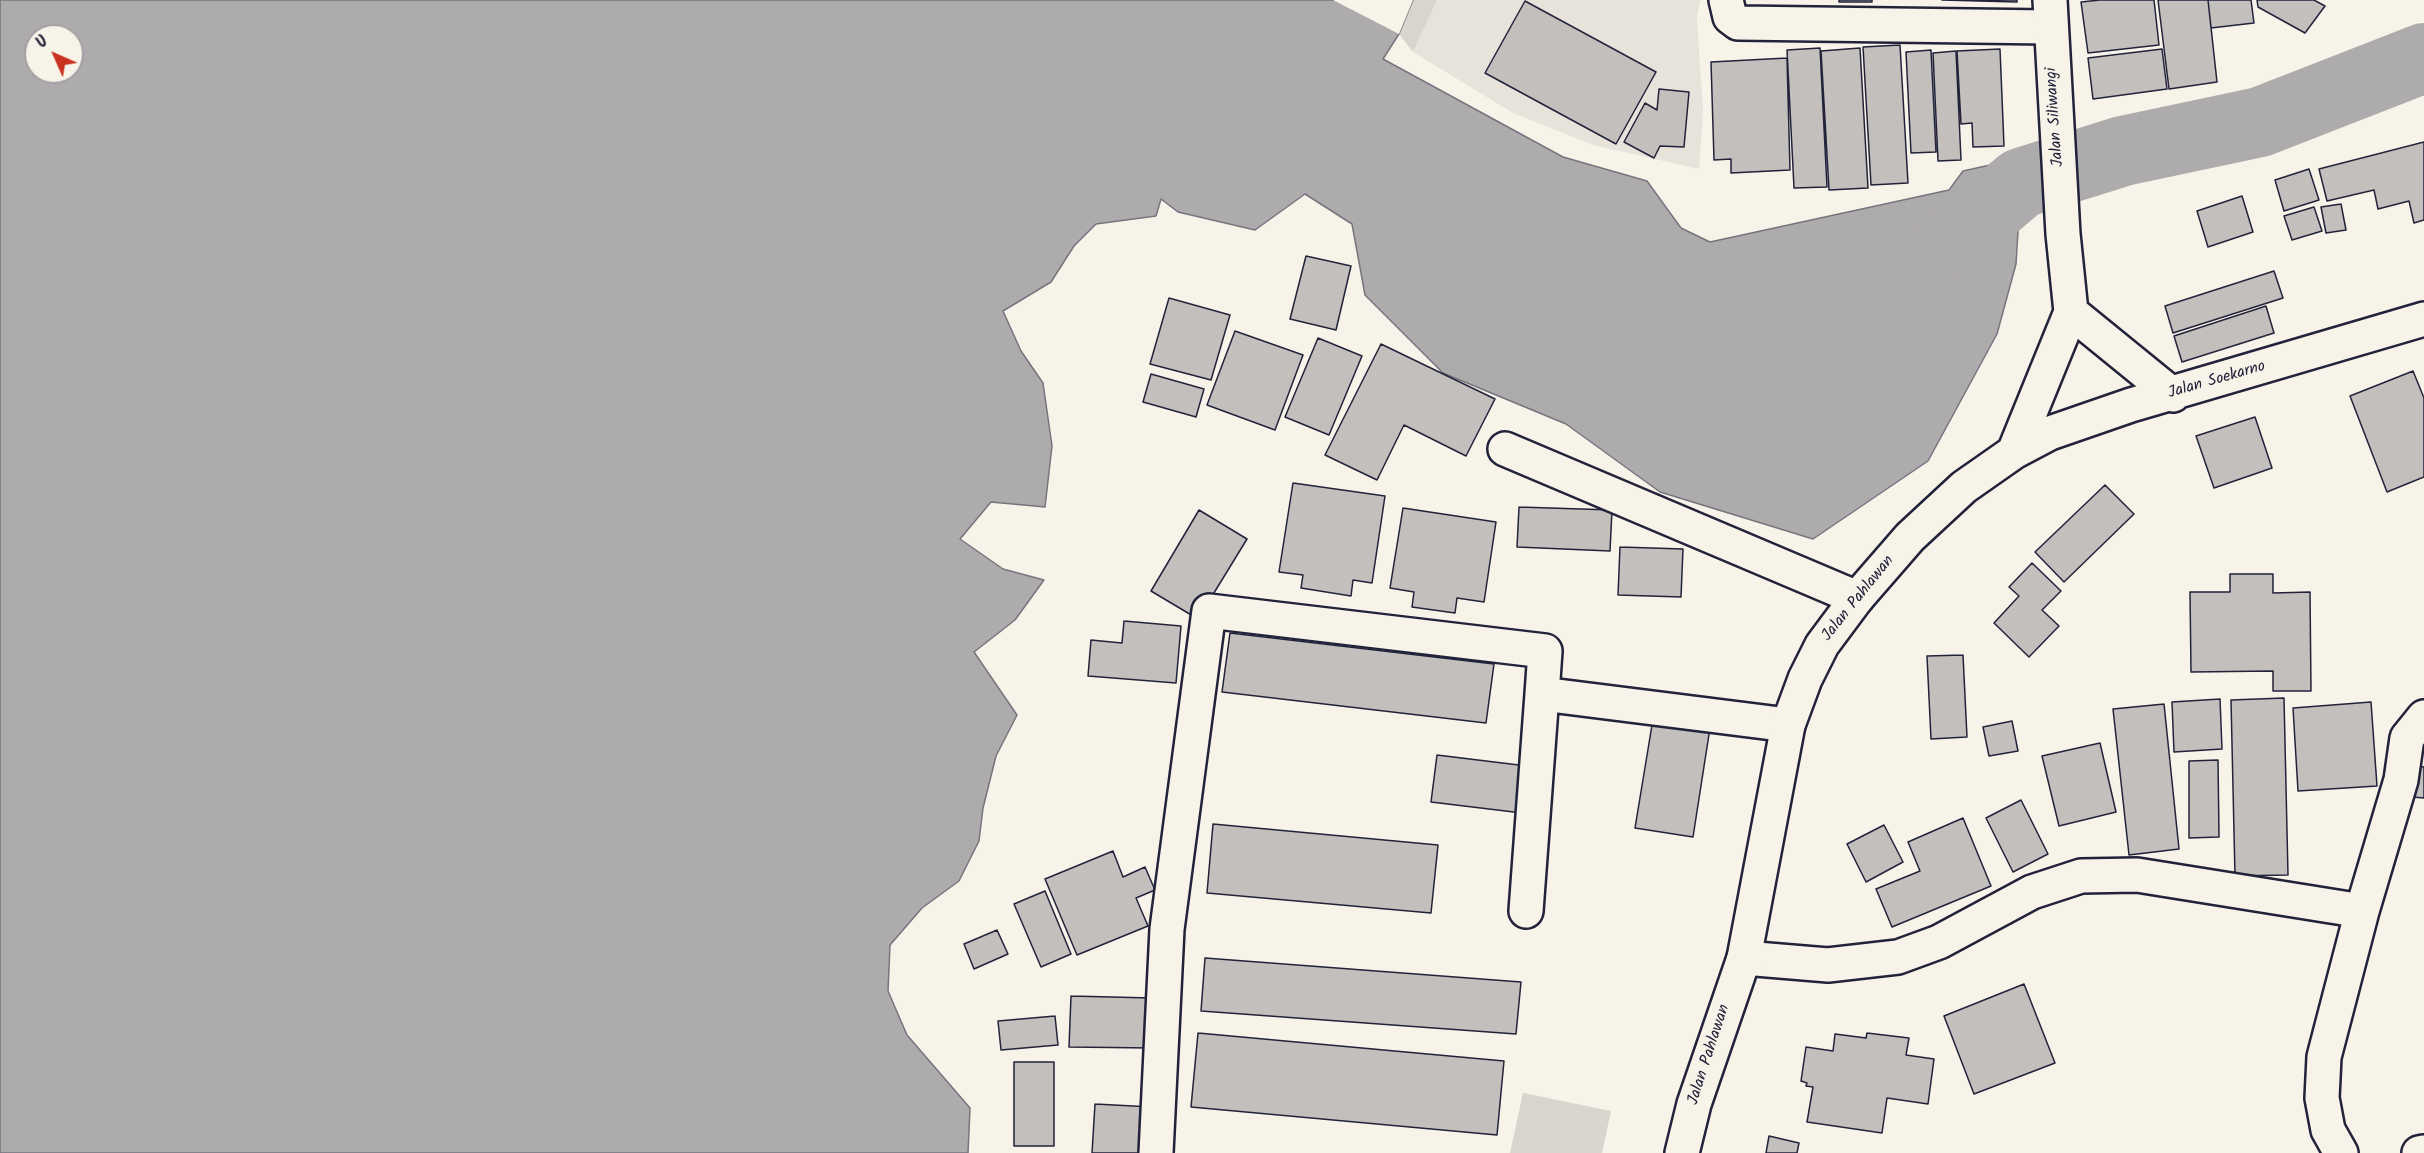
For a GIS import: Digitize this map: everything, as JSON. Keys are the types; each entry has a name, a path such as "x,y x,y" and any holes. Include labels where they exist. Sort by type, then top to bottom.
{"main road":[{"path":"1726,0 1731,17 1738,23 2050,14"},
{"name":"Jalan Siliwangi","path":"2050,14 2063,234 2071,312"},
{"path":"2014,452 2071,312 2173,395"},
{"name":"Jalan Soekarno","path":"2014,452 2069,426 2424,319"},
{"path":"1505,449 1857,598"},
{"name":"Jalan Pahlawan","path":"1682,1153 1694,1104 1744,958 1788,725 1805,679 1822,645 1857,598 1910,537 1956,494 2014,452"},
{"path":"1156,1153 1167,929 1209,611 1545,651 1526,911"},
{"path":"1542,694 1788,725"},
{"path":"2341,1153 2328,1130 2322,1098 2324,1057 2362,911 2401,780 2407,738 2424,717"},
{"path":"1744,958 1828,965 1898,957 1938,942 2032,892 2081,876 2137,875 2362,911"},
{"path":"2419,1153 2424,1152"}],"shaded area":[{"path":"0,0 1413,0 1399,34 1383,59 1563,157 1647,181 1681,228 1710,242 1949,190 1963,171 2017,159 2021,183 2016,264 1997,334 1928,461 1813,539 1660,492 1566,424 1443,373 1365,295 1352,224 1305,194 1255,230 1178,212 1161,199 1156,216 1096,224 1074,246 1051,282 1003,311 1021,351 1043,383 1052,446 1045,507 991,502 960,539 1003,569 1044,580 1015,620 974,652 1017,715 996,756 983,808 979,841 959,881 922,908 890,945 888,991 907,1035 970,1108 968,1153 0,1153"},
{"path":"1413,0 1437,0 1413,52 1399,34"},
{"path":"1437,0 1700,0 1697,18 1703,111 1699,169 1593,145 1513,113 1413,52"},
{"path":"1523,1093 1611,1111 1602,1153 1510,1153"}],"pier":[{"path":"1333,0 1413,0 1399,34"}],"building":[{"path":"1839,0 1872,0 1872,2 1839,2"},
{"path":"1942,0 2017,0 2017,2"},
{"path":"2154,0 2159,45 2088,53 2081,2"},
{"path":"2158,0 2208,0 2217,82 2169,89"},
{"path":"2208,0 2251,0 2254,23 2211,28"},
{"path":"2257,0 2314,0 2325,6 2305,33 2258,7"},
{"path":"1525,1 1656,72 1616,144 1485,73"},
{"path":"1900,45 1908,183 1871,185 1863,47"},
{"path":"1820,48 1827,187 1794,188 1787,50"},
{"path":"1860,48 1868,188 1829,190 1821,51"},
{"path":"2000,49 2004,146 1973,147 1972,123 1961,124 1957,51"},
{"path":"2162,49 2167,89 2093,99 2088,58"},
{"path":"1931,50 1936,152 1911,153 1906,52"},
{"path":"1956,51 1961,160 1938,161 1933,53"},
{"path":"1787,58 1790,170 1731,173 1731,159 1714,160 1711,62"},
{"path":"1659,89 1689,92 1684,147 1660,146 1654,158 1624,142 1645,103 1657,110"},
{"path":"2424,142 2424,220 2414,223 2409,201 2378,209 2374,190 2327,201 2319,169"},
{"path":"2309,169 2319,200 2284,211 2275,180"},
{"path":"2242,196 2253,232 2208,247 2197,211"},
{"path":"2341,204 2346,230 2326,233 2321,207"},
{"path":"2314,207 2322,231 2292,240 2284,216"},
{"path":"1306,256 1351,266 1336,330 1290,319"},
{"path":"2274,271 2283,298 2173,333 2165,306"},
{"path":"1169,298 1230,315 1211,380 1150,364"},
{"path":"2266,306 2274,333 2182,362 2174,336"},
{"path":"1235,331 1303,355 1275,430 1207,405"},
{"path":"1318,338 1362,356 1329,435 1285,417"},
{"path":"1381,344 1495,399 1466,456 1404,425 1377,480 1325,455"},
{"path":"2413,371 2424,398 2424,477 2387,492 2350,396"},
{"path":"1151,374 1204,389 1196,417 1143,402"},
{"path":"2255,417 2272,468 2214,488 2196,436"},
{"path":"1293,483 1385,496 1372,583 1353,580 1351,596 1301,588 1303,575 1279,572"},
{"path":"2105,485 2134,514 2064,582 2035,552"},
{"path":"1519,507 1612,510 1610,551 1517,547"},
{"path":"1403,508 1496,522 1484,602 1457,598 1455,613 1412,607 1414,592 1390,588"},
{"path":"1199,510 1247,539 1198,619 1151,591"},
{"path":"1620,547 1683,549 1681,597 1618,595"},
{"path":"2032,563 2061,591 2042,610 2059,626 2029,657 1994,623 2019,596 2009,587"},
{"path":"2230,574 2273,574 2273,593 2310,592 2311,691 2273,691 2273,671 2191,672 2190,592 2230,592"},
{"path":"1124,621 1181,626 1176,683 1088,676 1091,640 1122,643"},
{"path":"1230,633 1494,664 1486,723 1222,692"},
{"path":"1963,655 1967,737 1931,739 1927,656"},
{"path":"2284,698 2288,875 2235,876 2231,700"},
{"path":"2220,699 2222,749 2174,752 2172,702"},
{"path":"2371,702 2377,786 2298,791 2293,708"},
{"path":"2164,704 2179,849 2129,855 2113,709"},
{"path":"1653,719 1710,728 1693,837 1635,828"},
{"path":"2012,721 2018,751 1989,756 1983,727"},
{"path":"2100,743 2116,812 2059,826 2042,756"},
{"path":"1437,755 1527,766 1522,813 1431,802"},
{"path":"2218,760 2219,837 2189,838 2189,761"},
{"path":"2416,766 2424,767 2424,798 2412,797"},
{"path":"2021,800 2048,854 2013,872 1986,818"},
{"path":"1963,818 1991,886 1892,927 1876,889 1920,871 1908,842"},
{"path":"1213,824 1438,845 1431,913 1207,893"},
{"path":"1884,825 1903,862 1866,882 1847,844"},
{"path":"1113,851 1123,877 1145,867 1155,890 1136,898 1148,926 1077,955 1045,879"},
{"path":"1045,891 1071,954 1041,967 1014,904"},
{"path":"997,930 1008,954 974,969 964,944"},
{"path":"1205,958 1521,982 1516,1034 1201,1011"},
{"path":"2024,984 2055,1063 1974,1094 1944,1016"},
{"path":"1071,996 1152,998 1152,1048 1069,1047"},
{"path":"1055,1016 1058,1045 1001,1050 998,1021"},
{"path":"1198,1033 1504,1061 1497,1135 1191,1107"},
{"path":"1867,1033 1909,1038 1906,1055 1934,1059 1928,1104 1887,1098 1882,1133 1807,1122 1813,1087 1806,1086 1807,1083 1801,1081 1806,1047 1833,1051 1835,1034 1866,1038"},
{"path":"1014,1062 1054,1062 1054,1146 1014,1146"},
{"path":"1095,1104 1152,1107 1150,1153 1092,1153"},
{"path":"1769,1136 1799,1143 1797,1153 1766,1153"}],"waterway":[{"path":"1948,245 2021,183 2123,151 2260,122 2424,58"}]}
